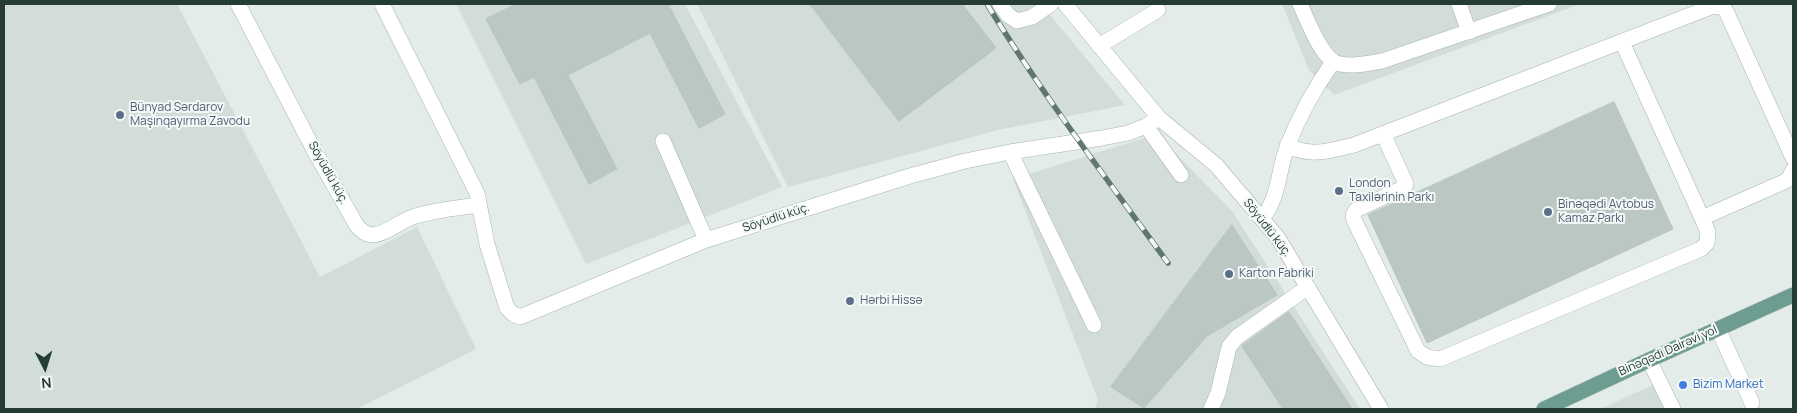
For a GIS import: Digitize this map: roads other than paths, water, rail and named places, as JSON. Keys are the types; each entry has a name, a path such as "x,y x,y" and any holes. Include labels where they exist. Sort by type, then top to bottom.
{"main road":[{"name":"Binəqədi Dairəvi yol","path":"1544,409 1793,295"}],"street":[{"name":"Söyüdlü küç.","path":"238,4 315,152 357,226 363,232 375,234 388,230 410,218 424,214 479,206"},
{"name":"Söyüdlü küç.","path":"382,4 472,180 477,193 487,244 507,308 513,314 520,317 706,240 910,176 965,161 1010,152 1128,133 1153,122"},
{"path":"1000,4 1008,15 1017,21 1032,17 1051,4"},
{"name":"Söyüdlü küç.","path":"1064,4 1099,46 1153,122 1216,165 1278,238 1381,409"},
{"path":"1300,4 1312,32 1333,62 1354,65 1382,62 1549,4"},
{"path":"1459,4 1469,32"},
{"path":"1287,146 1300,152 1318,154 1354,146 1711,7 1720,6 1726,11 1793,158"},
{"path":"1099,46 1158,10"},
{"path":"1384,134 1406,184 1405,187 1356,210 1353,215 1354,220 1418,351 1427,357 1440,359 1701,248 1707,243 1708,232 1622,42"},
{"path":"1262,218 1272,204 1287,146 1311,94 1333,62"},
{"path":"1153,122 1181,175"},
{"path":"663,141 706,240"},
{"path":"1010,152 1094,325"},
{"path":"1702,218 1788,180 1793,170"},
{"path":"1211,409 1218,392 1229,347 1247,329 1308,287"},
{"path":"1718,329 1752,404"},
{"path":"1649,360 1673,409"}],"railway":[{"path":"987,4 1052,103 1168,263"}],"place":[{"name":"Bünyad Sərdarov Maşınqayırma Zavodu","path":"120,115"},
{"name":"London Taxilərinin Parkı","path":"1339,191"},
{"name":"Binəqədi Avtobus Kamaz Parkı","path":"1548,212"},
{"name":"Karton Fabriki","path":"1229,274"},
{"name":"Hərbi Hissə","path":"850,301"},
{"name":"Bizim Market","path":"1683,385"}]}
